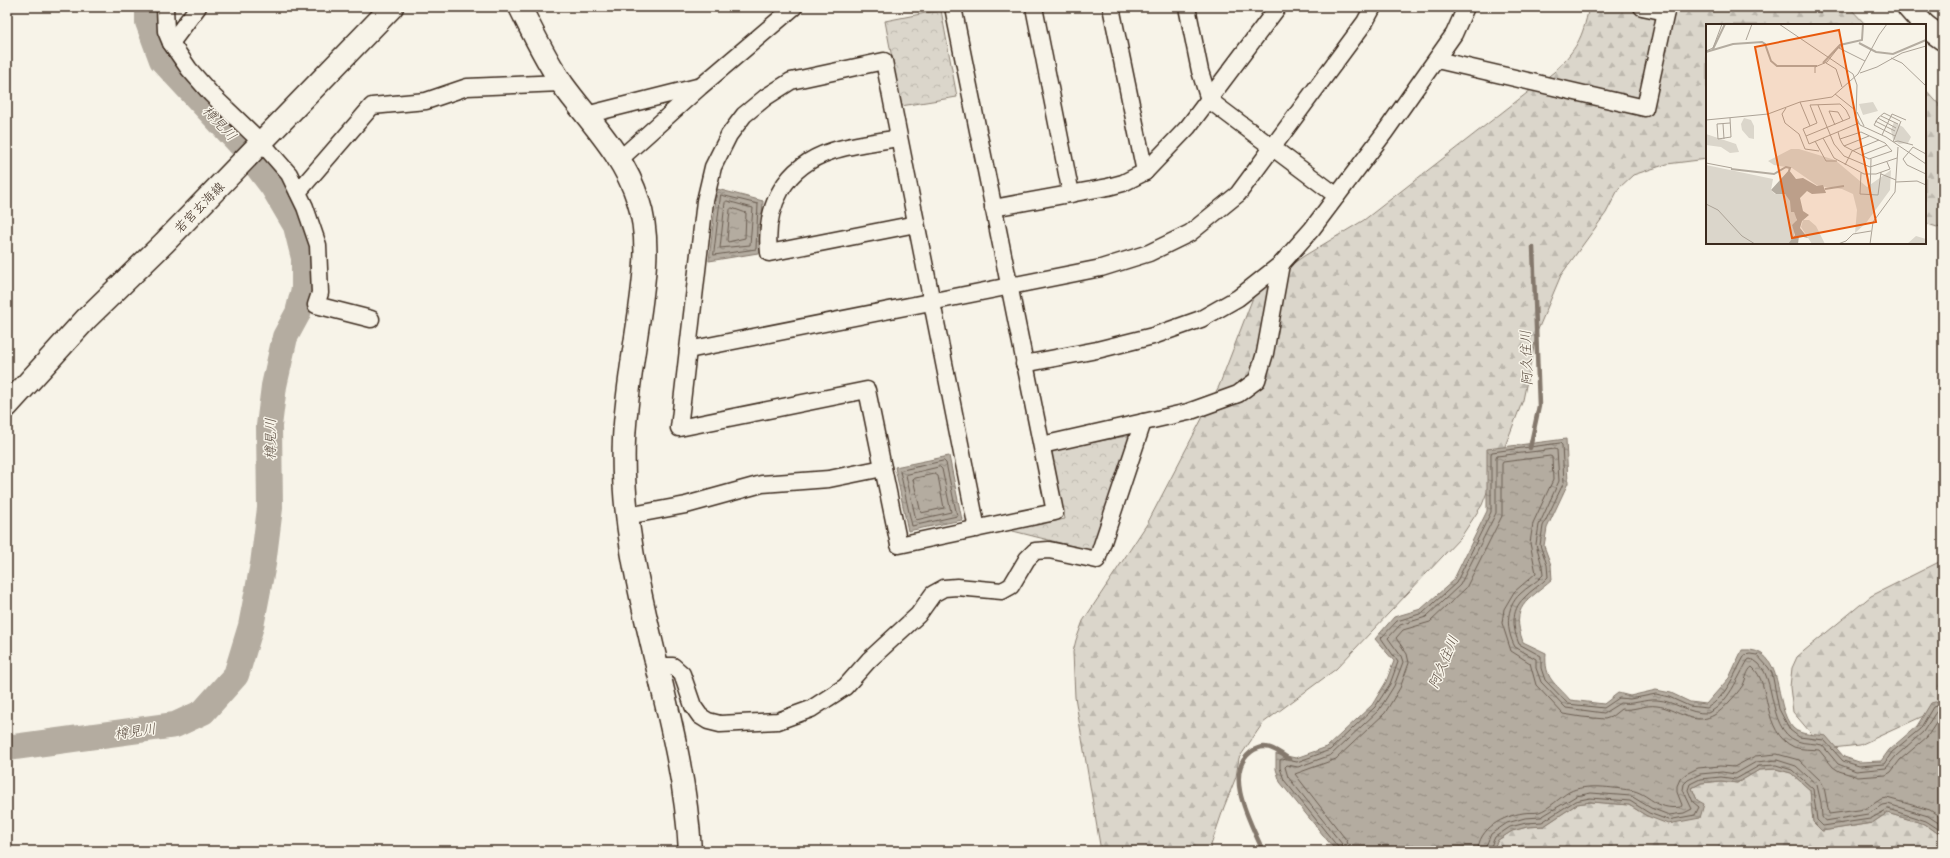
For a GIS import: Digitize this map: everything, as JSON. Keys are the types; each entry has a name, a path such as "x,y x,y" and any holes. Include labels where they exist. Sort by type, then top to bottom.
{"street":[{"path":"165,7 166,31 171,43 189,69 289,174 298,192 318,245 320,292 316,305 371,319"},
{"path":"171,43 198,7"},
{"name":"若宮玄海線","path":"7,406 86,319 164,243 392,7"},
{"path":"520,7 539,45 561,83 620,159 638,200 646,240 643,284 625,425 624,474 627,516 638,590 658,666 682,772 688,818 690,851"},
{"path":"620,159 700,87 794,7"},
{"path":"953,7 1055,512 977,529 898,545 867,390 679,428 705,201 713,168 729,135 744,116 766,97 791,81 884,61 898,138 977,529"},
{"path":"1034,7 1071,194"},
{"path":"1111,7 1145,172"},
{"path":"1188,7 1200,71 1209,100 1337,196"},
{"path":"993,208 1123,183 1145,172 1188,127 1209,100 1267,14 1278,7"},
{"path":"688,350 1101,268 1149,253 1190,234 1238,194 1364,22 1373,7"},
{"path":"1024,364 1097,350 1153,336 1201,319 1238,298 1281,264 1312,229 1437,60 1454,34 1466,7"},
{"path":"1437,60 1645,108 1667,10 1642,7"},
{"path":"1908,7 1922,24"},
{"path":"1926,27 1943,39"},
{"path":"298,192 372,106 426,101 467,86 561,83"},
{"path":"586,115 700,87"},
{"path":"898,138 832,151 799,168 778,193 771,210 767,236 769,253 916,224"},
{"path":"1042,445 1188,412 1238,394 1258,380 1281,264"},
{"path":"658,666 673,666 682,674 693,706 700,716 708,721 720,724 778,721 811,709 845,687 869,660 918,615 933,594 944,588 957,587 1002,591 1011,586 1027,559 1036,551 1049,550 1097,560 1143,422"},
{"path":"627,516 686,505 762,484 829,478 883,468"}],"green space":[{"path":"1589,7 1849,7 1865,24 1706,24 1706,159 1667,164 1633,175 1619,188 1606,213 1561,275 1537,332 1523,400 1482,505 1461,537 1336,669 1263,723 1239,758 1236,777 1209,851 1101,851 1075,697 1073,652 1076,640 1083,621 1147,524 1219,386 1252,300 1259,287 1304,256 1364,220 1554,72 1578,43 1584,28"},
{"path":"941,10 957,97 901,106 885,21"},
{"path":"1926,90 1943,109 1943,229 1926,223"},
{"path":"1132,435 1092,551 1009,530 1065,519 1051,450"},
{"path":"1943,560 1943,707 1860,745 1832,748 1815,738 1793,712 1790,687 1792,668 1797,657 1871,596"},
{"path":"1776,769 1791,773 1810,790 1813,821 1822,831 1872,823 1887,813 1925,824 1943,837 1943,851 1492,851 1498,840 1512,831 1527,827 1544,826 1577,804 1591,802 1629,805 1647,816 1697,800 1692,788 1701,783 1721,781 1737,783 1759,770"}],"water":[{"path":"717,189 763,201 760,244 764,252 709,261"},
{"path":"1566,439 1568,483 1547,528 1544,546 1551,565 1552,580 1523,605 1520,612 1519,630 1523,642 1546,653 1546,662 1549,675 1570,700 1604,704 1618,693 1630,696 1656,690 1671,693 1690,702 1706,704 1729,678 1742,650 1756,651 1766,657 1772,667 1782,706 1793,728 1804,734 1826,736 1844,757 1859,762 1881,761 1889,750 1917,726 1931,703 1943,700 1943,752 1941,763 1943,837 1925,824 1887,813 1872,823 1822,831 1813,822 1810,790 1791,773 1776,769 1759,770 1737,783 1721,781 1701,783 1692,788 1697,800 1704,804 1700,818 1668,824 1647,816 1629,805 1591,802 1577,804 1544,826 1527,827 1512,831 1498,840 1492,851 1336,851 1280,782 1276,769 1276,754 1296,758 1327,747 1372,705 1386,682 1394,661 1375,639 1394,617 1421,609 1453,581 1487,511 1487,449"},
{"path":"949,456 962,520 908,531 895,467"}],"waterway":[{"name":"樽見川","path":"7,748 175,725 203,712 236,675 251,626 263,564 270,508 269,426 274,386 285,337 298,313 304,289 304,258 296,226 273,187 242,146 162,60 148,22 148,7"},
{"name":"阿久住川","path":"1530,448 1539,406 1533,247"},
{"name":"阿久住川","path":"1263,851 1242,800 1239,786 1239,773 1243,762 1251,752 1261,747 1275,750 1289,759"}]}
